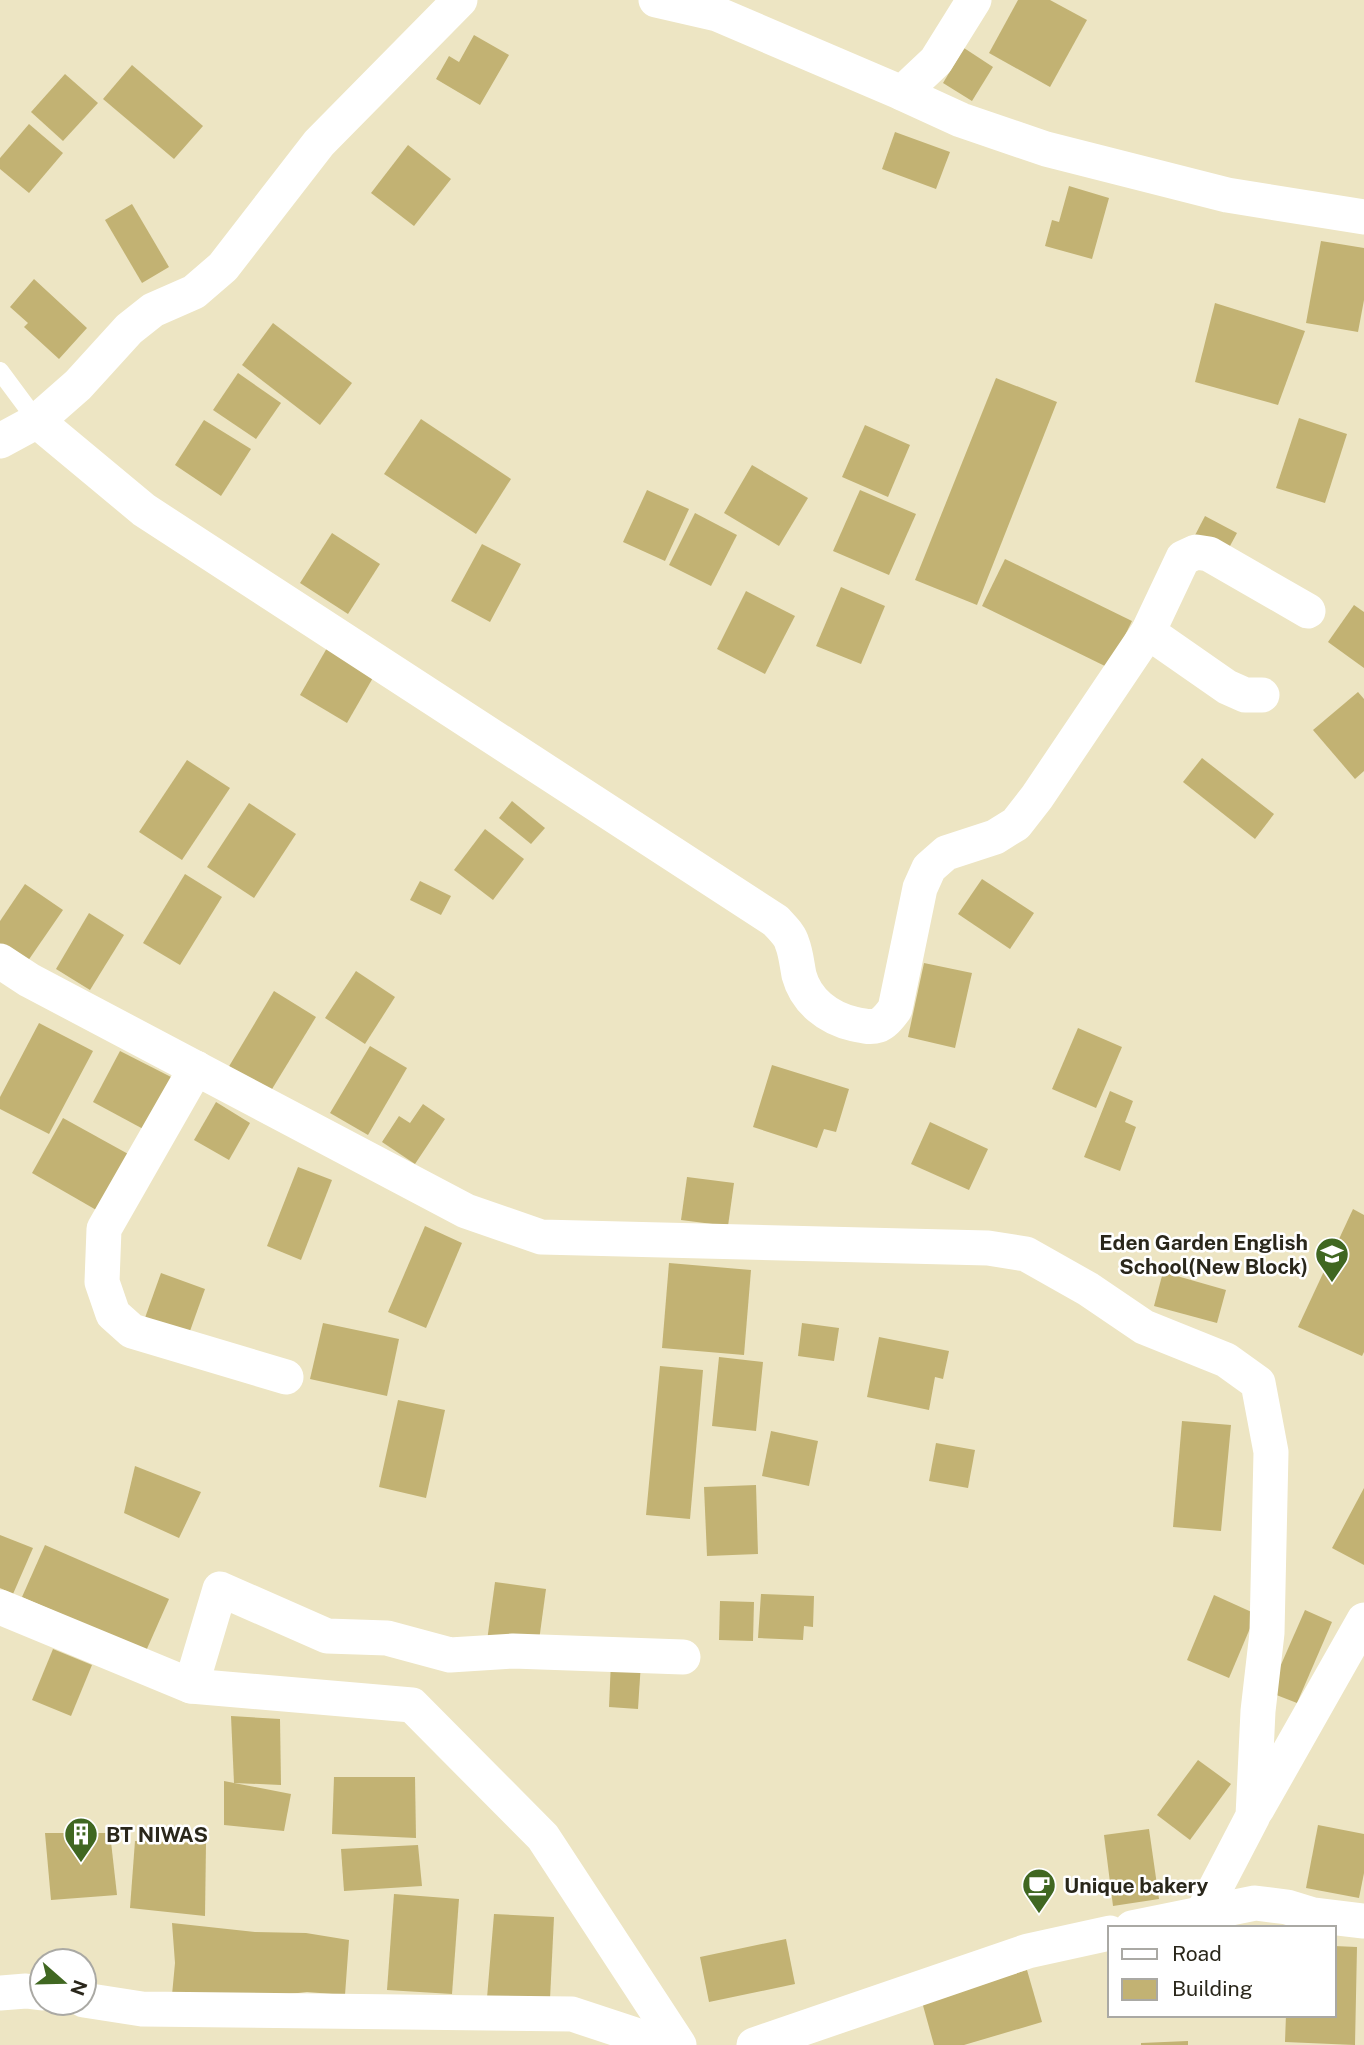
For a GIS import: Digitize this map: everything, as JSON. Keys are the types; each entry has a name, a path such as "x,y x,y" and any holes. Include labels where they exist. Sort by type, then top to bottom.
{"street":[{"path":"0,441 37,421 78,385 129,329 153,310 194,292 223,267 319,143 460,0"},
{"path":"656,0 717,14 961,120 1046,149 1227,195 1364,217"},
{"path":"902,93 936,61 974,0"},
{"path":"37,421 144,510 776,921 792,941 800,979 812,1002 827,1014 845,1022 869,1027 885,1023 895,1009 920,888 929,868 946,853 995,837 1016,824 1038,797 1148,632 1183,558 1196,552 1209,554 1308,611"},
{"path":"1148,632 1227,687 1245,695 1262,695"},
{"path":"0,961 29,980 466,1211 541,1237 988,1248 1027,1254 1088,1289 1144,1327 1226,1360 1258,1383 1271,1452 1267,1633 1258,1711 1253,1816"},
{"path":"196,1068 104,1229 102,1282 113,1314 132,1331 286,1377"},
{"path":"191,1686 220,1589 327,1636 387,1638 450,1655 513,1651 683,1657"},
{"path":"0,1606 191,1686 412,1705 543,1837 679,2045"},
{"path":"1203,1912 1253,1816 1364,1620"},
{"path":"1141,1926 1255,1903 1287,1907 1313,1915 1364,1921"},
{"path":"754,2045 1028,1951 1108,1933"},
{"path":"0,1993 28,1991"},
{"path":"98,2002 142,2010 572,2014 666,2045"}],"lane":[{"path":"0,371 37,421"}],"building":[{"path":"1018,0 1050,0 1087,20 1050,87 989,53"},
{"path":"474,35 509,55 480,105 436,79 449,56 459,62"},
{"path":"964,48 993,67 972,101 943,83"},
{"path":"132,65 203,126 174,159 103,99"},
{"path":"65,74 98,103 63,141 31,112"},
{"path":"29,124 63,153 29,193 0,169 0,158"},
{"path":"895,132 950,152 936,189 882,169"},
{"path":"408,145 451,179 414,226 371,193"},
{"path":"1069,186 1109,198 1092,259 1045,246 1052,220 1059,222"},
{"path":"132,204 169,267 142,283 105,220"},
{"path":"1321,241 1364,248 1364,300 1358,332 1306,323"},
{"path":"34,279 87,328 59,359 24,327 28,323 10,307"},
{"path":"1215,303 1305,331 1278,405 1195,382"},
{"path":"273,323 352,383 320,425 242,365"},
{"path":"238,373 281,403 256,439 213,410"},
{"path":"996,378 1057,402 977,605 915,580"},
{"path":"1299,418 1347,434 1325,503 1276,488"},
{"path":"421,419 511,479 476,534 384,474"},
{"path":"204,420 251,449 221,496 175,465"},
{"path":"865,425 910,445 888,497 842,477"},
{"path":"752,465 808,498 779,546 724,513"},
{"path":"647,490 689,509 665,561 623,542"},
{"path":"860,490 916,514 889,575 833,551"},
{"path":"695,513 737,535 711,586 669,565"},
{"path":"1205,516 1237,533 1224,557 1192,541"},
{"path":"332,533 380,564 348,614 300,583"},
{"path":"482,544 521,564 490,622 451,601"},
{"path":"1005,559 1132,621 1109,668 982,606"},
{"path":"841,587 885,606 861,664 816,646"},
{"path":"746,591 795,616 765,674 717,649"},
{"path":"1354,605 1364,612 1364,668 1328,642"},
{"path":"331,641 378,669 347,723 300,695"},
{"path":"1358,692 1364,699 1364,771 1355,779 1313,730"},
{"path":"1202,758 1274,814 1255,839 1183,782"},
{"path":"187,760 230,788 182,860 139,832"},
{"path":"512,801 545,828 531,844 499,818"},
{"path":"249,803 296,834 254,898 207,867"},
{"path":"485,829 524,859 493,900 454,870"},
{"path":"185,874 222,897 180,965 143,943"},
{"path":"982,879 1034,913 1010,949 958,914"},
{"path":"420,881 451,896 441,915 410,900"},
{"path":"25,884 63,910 21,971 0,956 0,921"},
{"path":"89,913 124,935 90,990 56,969"},
{"path":"924,963 972,973 955,1048 908,1037"},
{"path":"356,971 395,997 365,1044 325,1018"},
{"path":"274,991 316,1017 269,1094 228,1068"},
{"path":"39,1023 93,1051 49,1134 0,1109 0,1097"},
{"path":"1078,1028 1122,1047 1096,1108 1052,1089"},
{"path":"370,1046 407,1068 368,1135 330,1113"},
{"path":"120,1051 173,1078 145,1130 93,1102"},
{"path":"772,1065 849,1089 836,1132 824,1129 817,1148 753,1127"},
{"path":"1110,1091 1133,1101 1125,1122 1136,1127 1120,1171 1084,1157"},
{"path":"216,1102 250,1123 229,1160 194,1140"},
{"path":"423,1104 445,1119 415,1164 382,1142 399,1116 410,1123"},
{"path":"63,1118 130,1155 98,1211 32,1173"},
{"path":"930,1122 988,1149 969,1190 911,1164"},
{"path":"298,1167 332,1180 301,1260 267,1246"},
{"path":"687,1177 734,1183 728,1226 681,1220"},
{"path":"1353,1209 1364,1215 1362,1356 1298,1327"},
{"path":"425,1226 462,1243 426,1328 388,1312"},
{"path":"669,1263 751,1270 744,1355 662,1348"},
{"path":"1163,1272 1226,1290 1217,1323 1154,1306"},
{"path":"161,1273 205,1289 185,1345 141,1329"},
{"path":"323,1323 399,1339 387,1396 310,1379"},
{"path":"802,1323 839,1328 834,1361 798,1356"},
{"path":"879,1337 949,1351 943,1379 935,1377 929,1410 867,1397"},
{"path":"719,1357 763,1362 756,1431 712,1426"},
{"path":"660,1366 703,1370 690,1519 646,1515"},
{"path":"398,1400 445,1410 426,1498 379,1487"},
{"path":"1182,1421 1231,1425 1221,1531 1173,1527"},
{"path":"771,1431 818,1441 809,1486 762,1476"},
{"path":"936,1443 975,1450 968,1488 929,1481"},
{"path":"135,1466 201,1492 179,1538 124,1513"},
{"path":"756,1485 758,1554 707,1556 704,1487"},
{"path":"1364,1488 1364,1565 1332,1548"},
{"path":"0,1535 33,1548 13,1594 0,1588"},
{"path":"45,1545 169,1599 146,1651 22,1597"},
{"path":"495,1582 546,1589 538,1648 487,1641"},
{"path":"761,1594 814,1596 813,1627 804,1626 803,1640 758,1638"},
{"path":"1214,1595 1256,1614 1229,1678 1187,1660"},
{"path":"720,1601 754,1602 753,1641 719,1640"},
{"path":"1305,1610 1332,1622 1297,1703 1269,1692"},
{"path":"53,1649 92,1665 71,1716 32,1700"},
{"path":"611,1661 641,1662 638,1709 609,1707"},
{"path":"231,1716 280,1719 281,1785 234,1783"},
{"path":"1198,1760 1231,1784 1190,1840 1157,1815"},
{"path":"334,1777 415,1777 416,1838 332,1834"},
{"path":"224,1781 291,1794 284,1831 224,1825"},
{"path":"1318,1825 1364,1834 1364,1873 1359,1898 1306,1888"},
{"path":"1149,1829 1159,1899 1113,1906 1104,1835"},
{"name":"BT NIWAS","path":"45,1833 110,1833 117,1895 51,1900"},
{"path":"135,1841 206,1843 205,1916 130,1908"},
{"path":"418,1845 422,1886 344,1891 341,1849"},
{"path":"394,1894 459,1899 452,1994 387,1990"},
{"path":"494,1914 554,1917 550,1999 487,1998"},
{"path":"172,1923 255,1932 306,1933 349,1940 345,1995 307,1992 254,1998 172,1995 175,1963"},
{"path":"786,1939 795,1984 709,2002 700,1957"},
{"path":"1336,1946 1357,1947 1355,2045 1285,2042 1286,2017 1336,2017"},
{"path":"1027,1970 1042,2022 964,2045 934,2045 922,2002"},
{"path":"1188,2041 1188,2045 1141,2045 1141,2043"}],"place":[{"name":"Eden Garden English School(New Block)","path":"1332,1284"},
{"name":"BT NIWAS","path":"81,1864"},
{"name":"Unique bakery","path":"1039,1915"}]}
